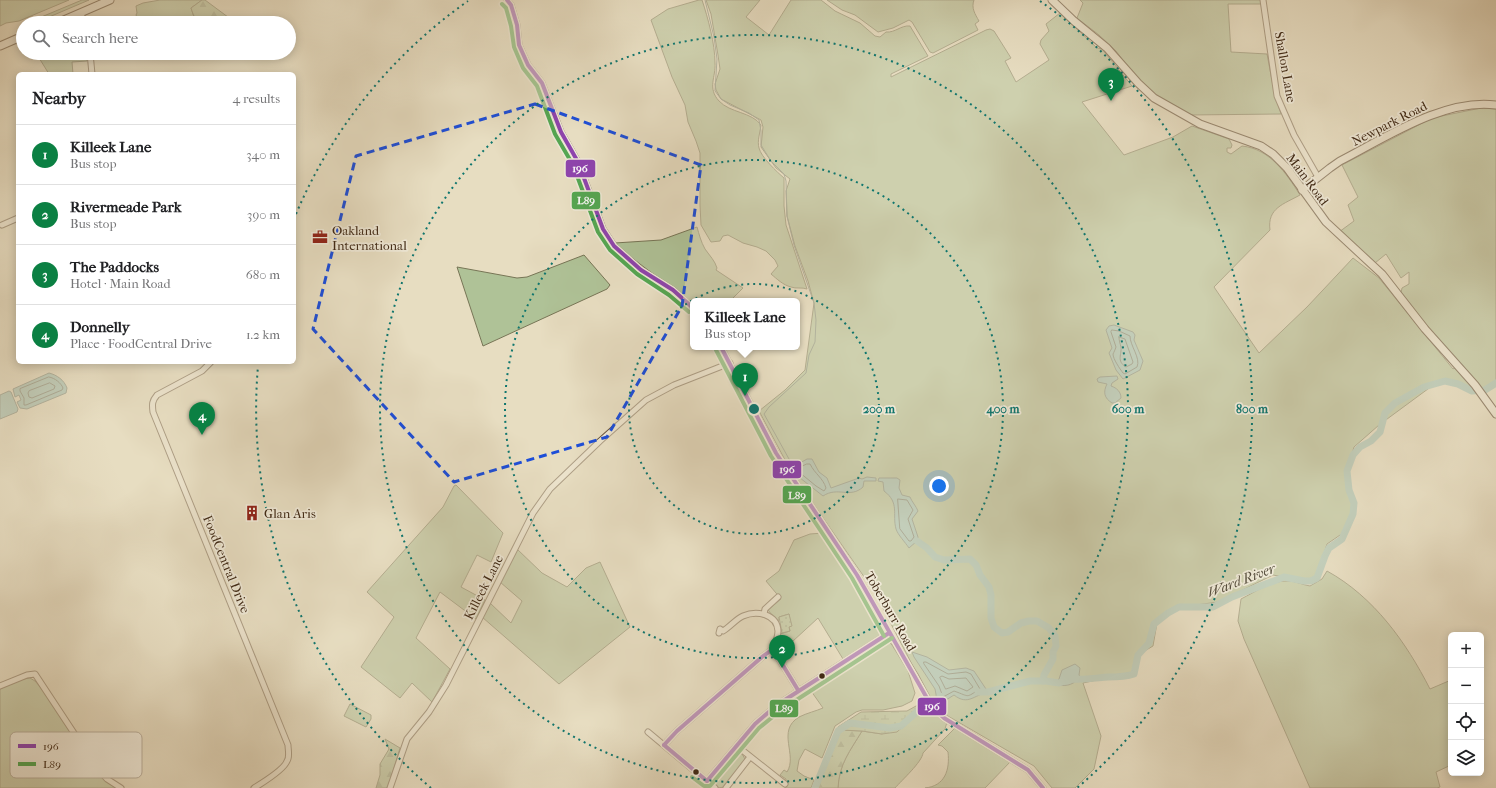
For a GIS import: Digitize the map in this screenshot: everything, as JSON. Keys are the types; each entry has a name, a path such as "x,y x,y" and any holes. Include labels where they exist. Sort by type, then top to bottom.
{"main road":[{"path":"74,16 110,0"},
{"name":"Main Road","path":"1052,0 1074,21 1108,48 1138,83 1154,98 1200,124 1266,149 1273,154 1287,168 1326,222 1385,278 1425,329 1475,385 1496,414"},
{"path":"0,46 16,39"},
{"name":"Newpark Road","path":"1302,190 1340,161 1429,115 1472,105 1496,105"}],"street":[{"path":"507,0 511,5 517,25 519,45 528,65 542,83 561,132 578,162 603,229 608,238 614,246 640,270 672,290 690,305"},
{"name":"Shallon Lane","path":"1264,0 1277,96 1294,135 1318,177"},
{"path":"91,60 92,72"},
{"path":"2,225 16,219"},
{"name":"Toberburr Road","path":"723,350 776,453 857,575 932,707 941,715 1028,770 1043,788"},
{"name":"Killeek Lane","path":"390,788 407,739 429,712 446,685 530,519 546,494 600,441 646,400 674,385 730,363"},
{"name":"FoodCentral Drive","path":"209,364 202,371 157,395 152,405 153,412 288,745 289,754 287,762 272,776 254,788"},
{"path":"764,614 765,609 777,600"},
{"path":"664,745 677,731 773,649 778,633 777,627 772,618 764,614 750,613 742,616 726,629 720,629 719,634"},
{"path":"707,781 755,724 776,705 889,633"},
{"path":"773,649 798,690"},
{"path":"0,686 27,675 35,674 73,732"},
{"path":"648,732 715,788"},
{"path":"737,746 785,784"},
{"path":"726,788 750,757"},
{"path":"106,778 121,788"}],"highlighted area":[{"path":"535,104 701,165 682,306 607,437 454,482 313,329 356,156"}],"green space":[{"path":"0,0 69,0 31,16 16,16 16,21 6,23 0,26"},
{"path":"82,0 89,0 51,16 44,16"},
{"path":"160,0 202,0 191,8 194,16 136,16 136,6 143,3"},
{"path":"202,0 205,0 227,16 194,16 191,8"},
{"path":"702,0 711,31 714,48 715,68 713,92 719,101 724,105 752,117 761,125 758,145 760,152 766,160 784,178 786,225 807,289 788,286 780,282 771,274 778,266 775,260 766,251 743,243 728,235 723,236 720,241 711,242 701,225 700,153 688,122 685,105 672,77 651,20 668,9"},
{"path":"706,0 760,0 746,17 769,35 791,0 821,0 835,11 860,23 875,36 880,37 886,32 910,26 928,56 891,74 891,77 990,29 994,31 1011,58 1005,61 1016,82 1049,60 1040,44 1041,40 1049,31 1046,24 1060,13 1097,48 1102,49 1132,86 1082,102 1124,155 1173,137 1192,126 1229,139 1232,145 1231,148 1227,148 1227,152 1231,154 1242,146 1252,148 1269,157 1289,178 1300,195 1283,204 1274,212 1271,217 1270,230 1214,287 1259,353 1307,307 1353,258 1379,278 1453,369 1456,367 1476,391 1473,392 1464,386 1451,382 1436,383 1379,425 1354,447 1347,471 1353,510 1343,533 1327,544 1315,583 1273,575 1218,602 1174,608 1157,623 1153,646 1136,656 1133,672 1083,683 1101,736 1094,769 1075,788 1052,788 1034,766 941,712 932,703 874,591 793,475 759,411 785,390 805,370 814,303 808,281 795,246 787,216 786,191 790,179 776,168 761,147 763,127 761,120 721,99 716,90 715,84 720,69 711,14"},
{"path":"827,0 974,0 973,8 979,21 975,24 978,30 933,53 930,52 912,22 909,20 893,28 878,32 855,15 842,10"},
{"path":"1080,0 1261,0 1261,4 1228,4 1231,52 1267,54 1274,91 1281,114 1188,115 1154,94 1131,71 1116,51 1099,35 1077,18 1083,3"},
{"path":"40,60 87,60 72,62 73,72 48,72"},
{"path":"1481,108 1496,109 1496,383 1485,390 1481,390 1471,375 1435,338 1401,293 1402,288 1409,284 1409,272 1401,278 1386,254 1375,263 1339,232 1354,221 1348,205 1358,197 1342,165 1432,118"},
{"path":"697,227 705,249 716,265 716,270 743,288 733,298 690,298 690,302 628,255 615,243 661,240"},
{"path":"584,255 610,285 607,289 483,346 457,267 517,278 527,277"},
{"path":"456,485 503,533 491,562 477,555 461,587 485,600 476,619 440,592 416,638 450,669 432,702 412,683 400,698 361,667 394,617 367,592 443,507 454,486"},
{"path":"823,533 857,585 882,630 882,633 878,637 843,659 818,618 780,653 777,649 780,634 790,631 789,627 791,626 789,614 779,617 779,620 777,621 768,610 781,599 766,581 779,571 794,540 810,534"},
{"path":"517,549 542,573 567,587 586,568 600,562 630,627 559,684 482,617 490,603 511,623 522,601 500,582"},
{"path":"1327,571 1360,594 1374,607 1410,654 1430,689 1448,681 1448,766 1436,772 1440,787 1310,788 1244,639 1238,621 1241,599 1264,587 1282,581 1310,586 1322,579"},
{"path":"789,614 792,626 789,627 790,631 782,633 779,617"},
{"path":"882,641 888,641 892,645 908,671 915,693 912,701 902,706 883,710 862,710 856,712 835,726 822,758 805,749 799,760 797,771 814,780 811,788 785,788 786,779 780,775 784,770 787,772 790,765 789,729 792,723 799,717 823,708 809,688"},
{"path":"30,678 35,681 71,732 10,732 10,778 109,778 121,788 0,788 0,689 23,679"},
{"path":"925,701 932,710 921,710 897,732 882,734 840,730 838,727 861,712 907,711"},
{"path":"350,704 371,715 371,719 366,727 344,716"},
{"path":"921,710 932,710 947,722 945,729 923,753 916,766 895,788 838,788 840,772 849,751 862,731 882,734"},
{"path":"955,728 1011,761 985,788 925,788 932,787 937,784 945,776 948,765 948,752 942,746 938,745"},
{"path":"840,730 862,731 849,751 840,772 838,788 816,788"},
{"path":"385,739 400,748 388,788 376,788 380,775 380,764 389,749"},
{"path":"736,752 742,754 745,759 725,787 717,788 713,780"}],"water":[{"path":"1114,325 1133,332 1135,335 1134,340 1143,361 1140,370 1123,379 1116,370 1109,353 1112,348 1106,330 1109,326"},
{"path":"49,373 62,380 67,388 66,393 27,409 20,408 17,402 21,400 19,395 15,397 13,389"},
{"path":"1117,376 1118,379 1112,383 1111,386 1118,390 1121,398 1115,403 1112,403 1105,395 1107,384 1098,382 1097,379 1100,377"},
{"path":"9,391 11,392 18,409 17,412 0,419 0,395"},
{"path":"807,459 812,459 819,472 827,478 831,488 859,478 876,478 876,481 864,481 863,487 853,492 834,492 823,496 795,474 793,467"},
{"path":"879,478 897,478 900,480 899,488 902,495 910,497 918,511 912,519 918,537 917,541 909,548 896,529 894,504 889,495 884,491 883,482 878,481"},
{"path":"912,652 927,657 949,670 966,668 974,671 988,692 967,700 963,700 954,695 938,705 935,689"},
{"path":"1075,664 1080,668 1080,681 1076,681 1065,686 1053,684 1053,680 1057,681 1059,679 1062,670"}],"waterway":[{"path":"705,0 714,37 717,59 715,91 721,99 730,105 749,113 759,120 761,145 771,161 784,174 786,181 787,216 794,245 814,303 816,320 815,342 809,355 806,373 769,407 764,414 794,468"},
{"name":"Ward River","path":"1072,679 1121,677 1134,674 1138,655 1149,643 1154,624 1168,613 1179,607 1213,607 1232,597 1284,577 1304,581 1311,581 1317,578 1329,548 1342,539 1353,514 1354,503 1349,490 1347,471 1353,455 1360,447 1371,441 1380,432 1385,413 1395,403 1424,387 1445,381 1458,384 1472,391 1485,390 1496,383"},
{"path":"917,541 927,548 935,557 944,560 970,559 976,565 980,575 989,587 991,595 991,618 994,627 1002,633 1008,632 1021,623 1029,621 1037,621 1049,628 1055,636 1056,646 1053,652 1053,659 1044,675 1043,681"},
{"name":"Ward River","path":"978,692 988,692 1030,681 1062,682"},
{"name":"Ward River","path":"815,788 838,731 850,723 890,728 901,726 920,709 932,710 938,705 940,696"}],"transit line":[{"name":"196","path":"507,0 511,5 517,25 519,45 528,65 542,83 561,132 578,162 603,229 614,246 641,270 673,290 690,305"},
{"name":"L89","path":"502,4 506,8 511,26 514,47 523,68 537,86 555,134 573,165 598,232 610,250 637,274 669,295 689,312"},
{"name":"L89","path":"716,350 771,456 852,578 884,636"},
{"name":"196","path":"723,350 776,453 857,575 932,707 944,718 1028,770 1043,788"},
{"name":"196","path":"707,781 755,724 777,705 889,633"},
{"name":"L89","path":"692,777 704,786 710,786 759,728 781,710 892,638"},
{"name":"196","path":"664,745 677,731 773,649 798,690"},
{"name":"196","path":"664,745 707,781"}],"place":[{"name":"The Paddocks","path":"1111,101"},
{"name":"Oakland International","path":"320,237"},
{"name":"Killeek Lane","path":"745,396"},
{"name":"Donnelly","path":"202,435"},
{"name":"Glan Aris","path":"252,513"},
{"name":"Rivermeade Park","path":"782,668"}]}
